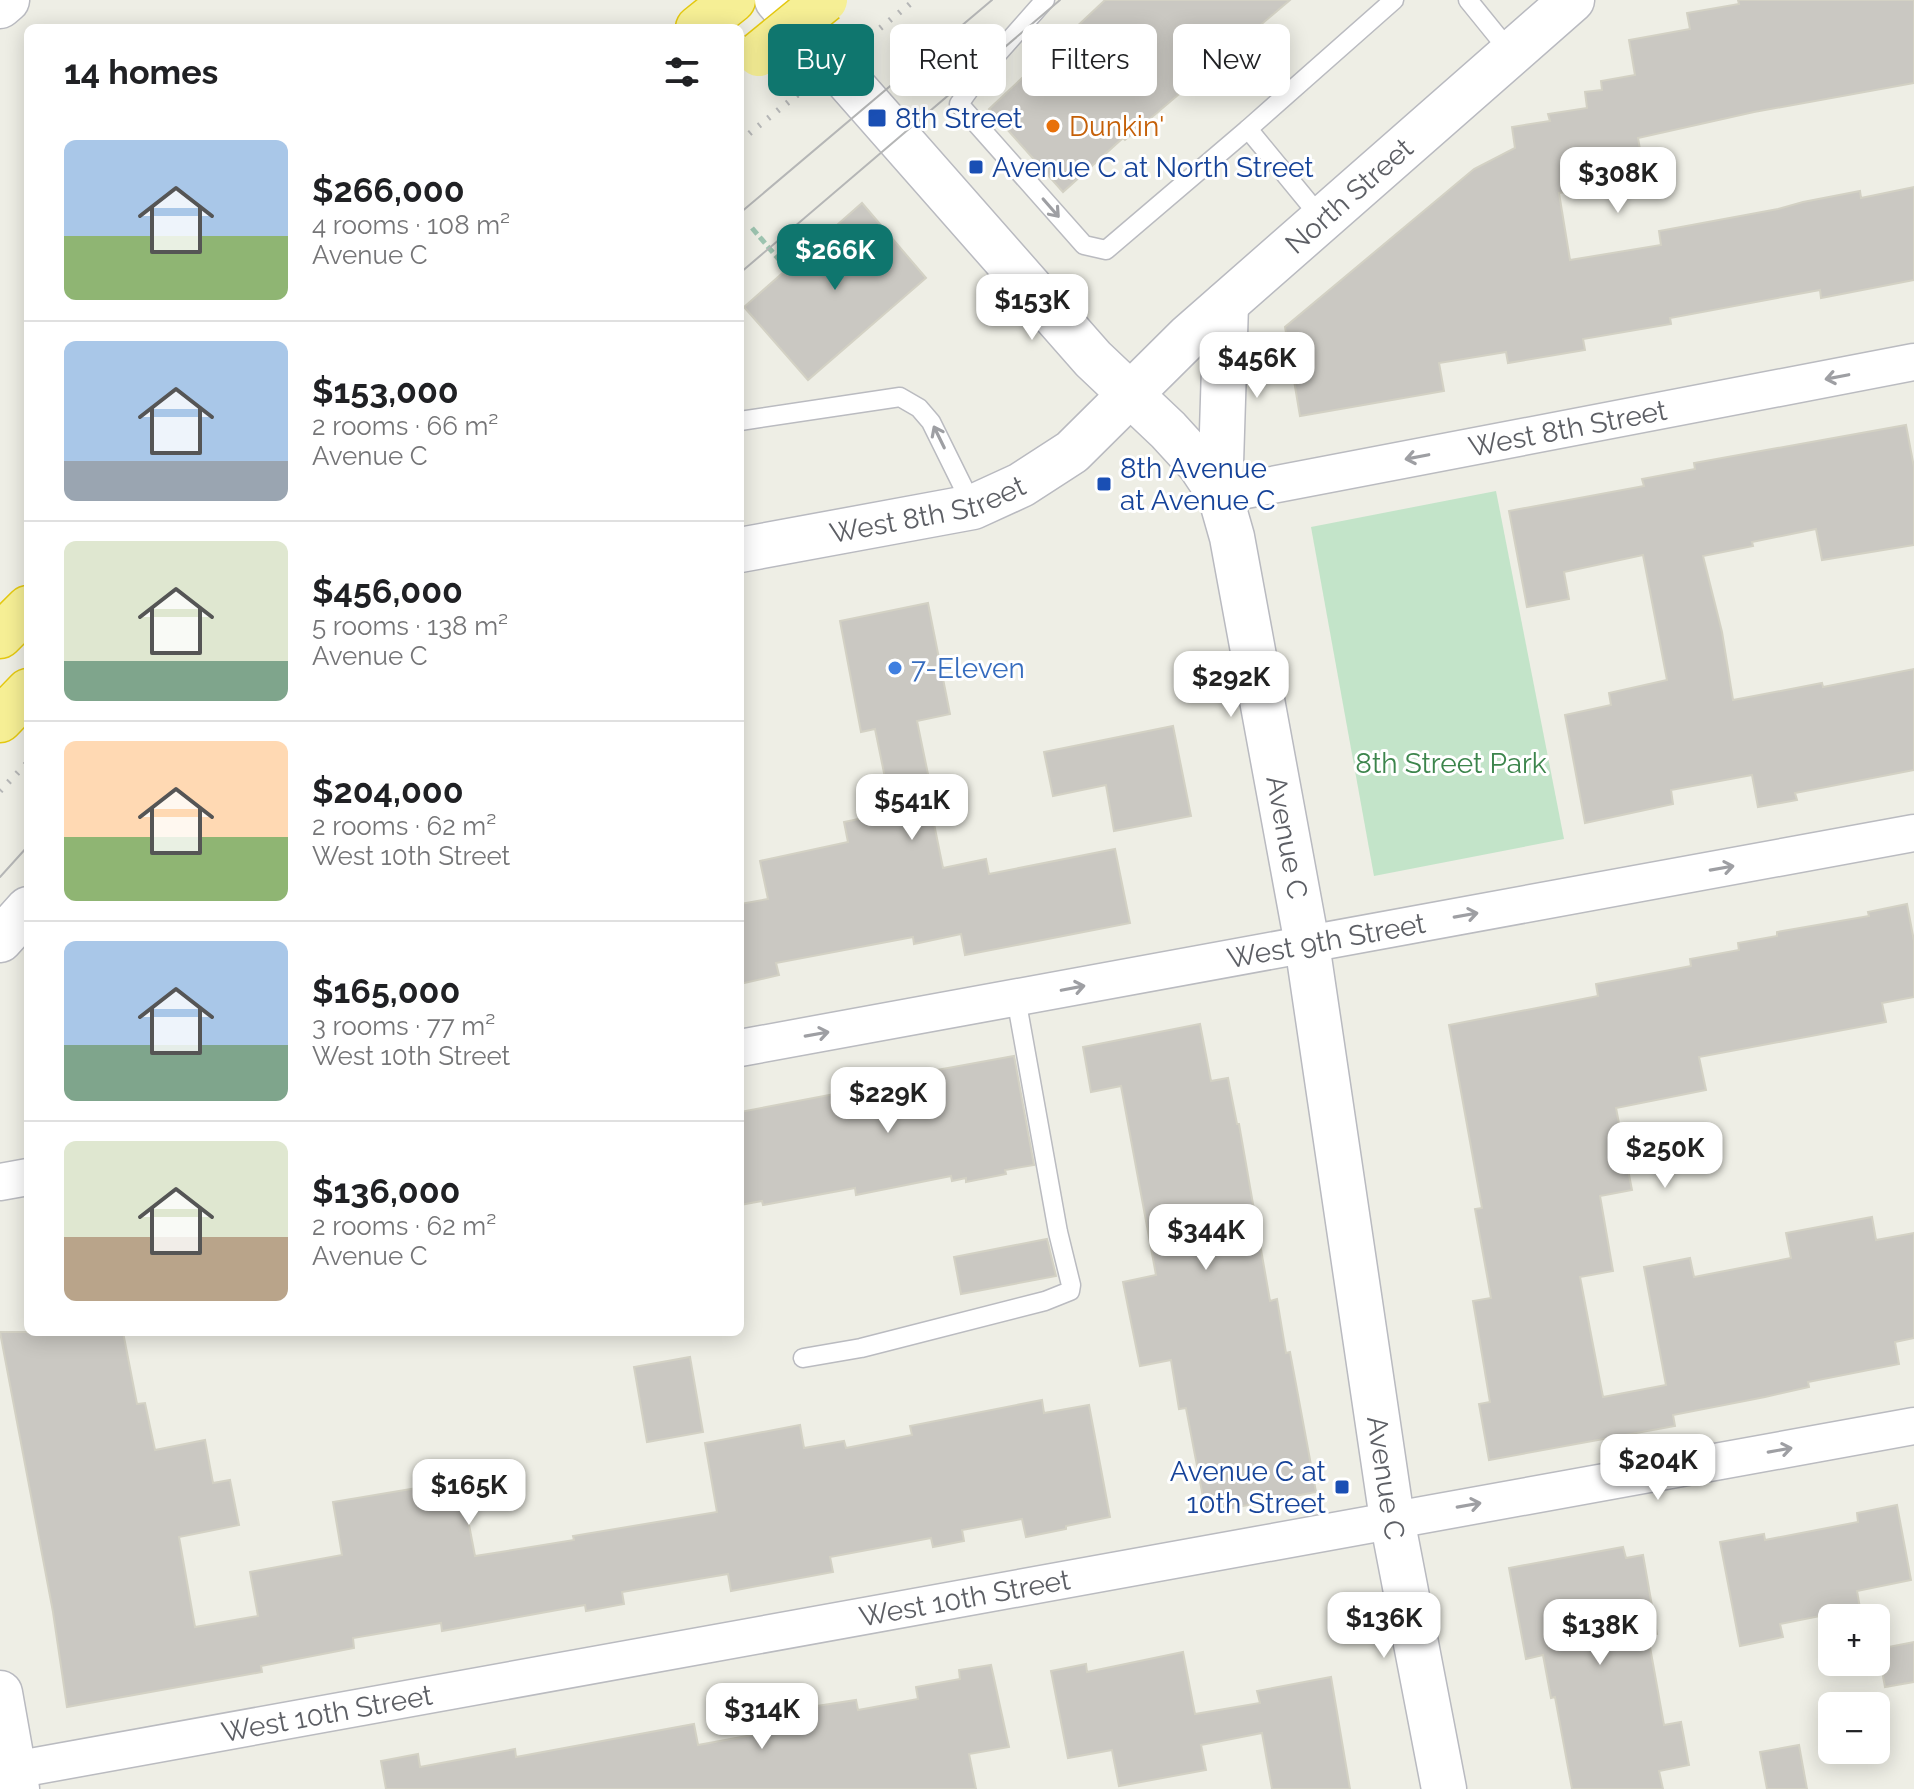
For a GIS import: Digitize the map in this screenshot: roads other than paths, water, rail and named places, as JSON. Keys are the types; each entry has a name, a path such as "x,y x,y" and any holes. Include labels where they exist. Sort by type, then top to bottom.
{"highway":[{"path":"750,62 825,0"},
{"path":"0,636 24,612"},
{"path":"0,720 24,695"}],"main road":[{"path":"0,6 7,0"},
{"name":"Avenue C","path":"777,0 1093,359 1200,465 1220,495 1235,552 1307,944 1392,1519 1444,1789"},
{"name":"North Street","path":"1129,396 1226,304 1572,0"},
{"path":"1220,495 1226,304"},
{"name":"West 8th Street","path":"744,549 973,507 1021,485 1072,452 1129,396"},
{"path":"0,940 24,913"},
{"path":"0,1693 16,1780"}],"street":[{"name":"West 8th Street","path":"1220,495 1914,362"},
{"name":"West 9th Street","path":"744,1047 1914,833"},
{"path":"0,1182 24,1178"},
{"name":"West 10th Street","path":"16,1780 1392,1519 1914,1426"}],"lane":[{"path":"1045,0 984,69 959,104 1084,245 1106,250 1394,0"},
{"path":"1468,0 1511,53"},
{"path":"1248,129 1322,219"},
{"path":"744,420 900,397 919,408 931,422 973,507"},
{"path":"803,1358 861,1348 1045,1301 1070,1291 1016,998"}],"tram line":[{"path":"744,210 992,0"},
{"path":"744,270 1060,0"},
{"path":"0,877 24,850"}],"railway":[{"path":"744,138 915,0"},
{"path":"0,791 24,766"}],"place":[{"name":"8th Street","path":"877,118"},
{"name":"Dunkin'","path":"1053,126"},
{"name":"Avenue C at North Street","path":"976,167"},
{"name":"8th Avenue at Avenue C","path":"1104,484"},
{"name":"7-Eleven","path":"895,668"},
{"name":"Avenue C at 10th Street","path":"1342,1487"}],"park label":[{"name":"8th Street Park","path":"1451,763"}]}
